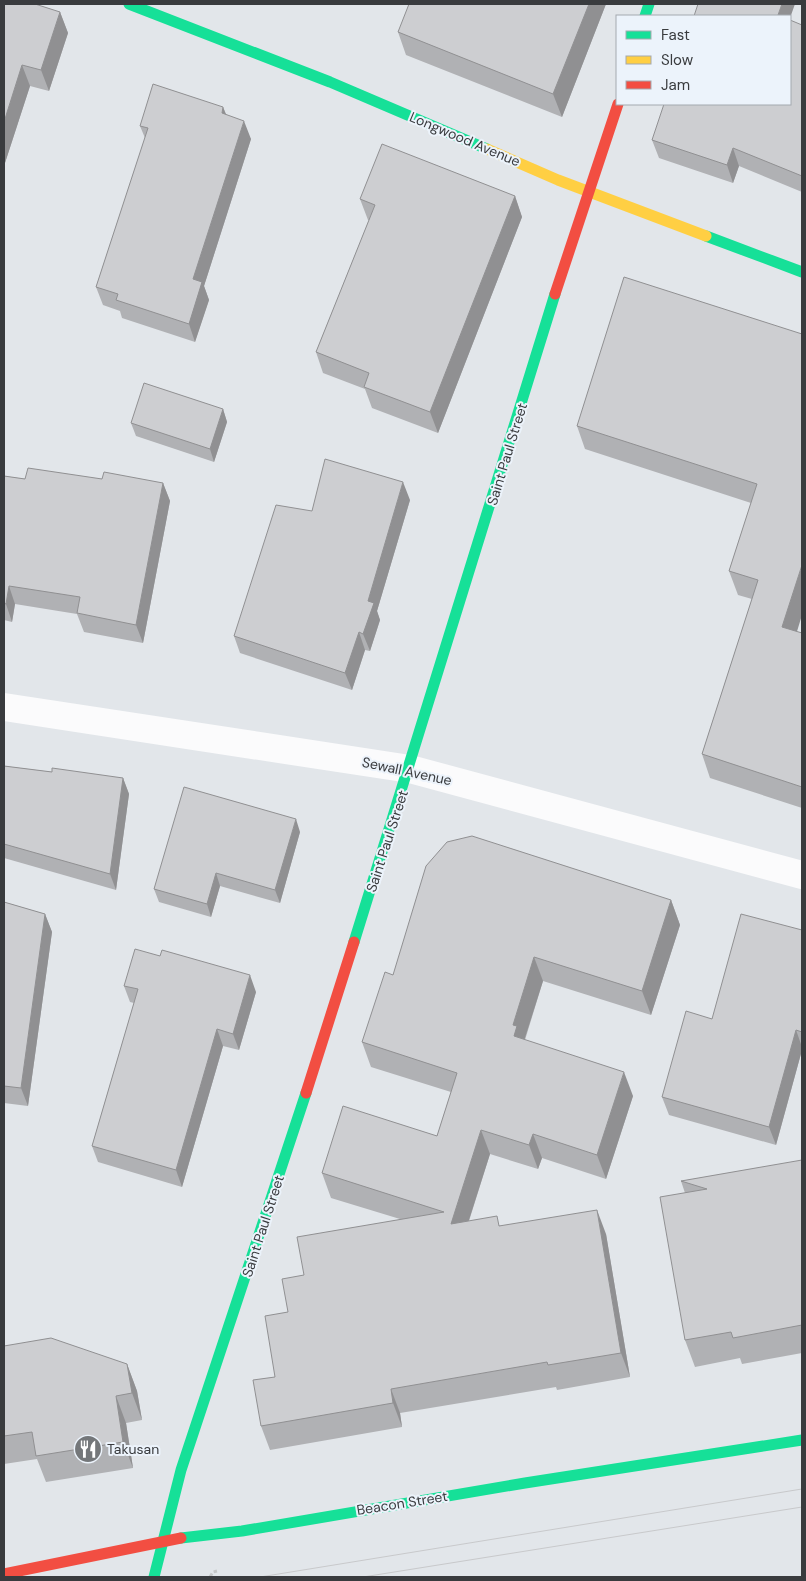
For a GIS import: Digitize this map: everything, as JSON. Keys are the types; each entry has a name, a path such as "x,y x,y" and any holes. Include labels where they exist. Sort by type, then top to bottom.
{"main road":[{"name":"Longwood Avenue","path":"129,4 330,82 589,191 802,272"},
{"name":"Saint Paul Street","path":"154,1577 181,1470 274,1192 410,769 589,191 618,105"},
{"name":"Beacon Street","path":"4,1574 164,1540 242,1531 525,1483 802,1440"}],"street":[{"name":"Sewall Avenue","path":"4,707 410,769 802,875"}],"building":[{"path":"4,4 35,4 60,12 41,70 22,65 4,122"},
{"path":"409,4 589,4 553,94 398,32"},
{"path":"698,4 782,4 778,15 694,15"},
{"path":"791,20 802,25 802,176 733,148 727,165 652,140 664,105 791,105"},
{"path":"153,84 223,107 222,113 244,121 193,279 202,282 189,324 116,300 118,294 96,287 148,128 140,126"},
{"path":"382,144 515,196 430,412 364,387 369,373 316,352 375,205 360,199"},
{"path":"624,277 802,334 802,565 782,627 802,633 802,787 702,754 758,580 729,571 757,484 577,426"},
{"path":"144,383 223,409 210,449 131,423"},
{"path":"325,459 403,482 368,601 374,603 363,634 359,632 345,673 234,636 276,505 312,511"},
{"path":"28,468 102,479 104,472 163,483 136,625 77,613 80,597 9,586 6,604 4,603 4,476 25,479"},
{"path":"4,766 52,772 52,768 123,778 110,874 4,844"},
{"path":"184,787 296,819 275,890 216,873 207,904 154,889"},
{"path":"472,836 671,900 642,991 534,957 513,1025 517,1026 514,1036 624,1072 597,1155 533,1134 529,1145 481,1130 451,1224 497,1216 499,1226 597,1210 621,1353 548,1365 547,1362 391,1389 393,1403 261,1426 253,1380 275,1377 265,1316 288,1312 282,1279 304,1275 297,1237 444,1212 322,1173 343,1106 437,1136 457,1073 362,1042 385,972 393,975 426,866 447,842"},
{"path":"4,902 45,914 21,1088 4,1086"},
{"path":"741,914 802,930 802,1032 796,1030 769,1127 662,1097 686,1011 712,1019"},
{"path":"135,949 160,956 162,950 250,975 233,1034 217,1029 176,1170 92,1146 138,989 124,986"},
{"path":"802,1160 802,1325 733,1338 731,1332 685,1340 660,1197 707,1189 681,1181"},
{"path":"51,1338 127,1364 132,1393 116,1396 123,1442 36,1456 32,1432 4,1436 4,1346"}],"tram line":[{"path":"260,1577 802,1489"},
{"path":"363,1577 802,1507"}],"traffic: fast":[{"path":"129,4 330,82 487,149"},
{"path":"645,15 649,4"},
{"path":"706,236 802,272"},
{"path":"354,942 555,294"},
{"path":"154,1577 181,1470 306,1093"},
{"path":"181,1538 242,1531 525,1483 802,1440"}],"traffic: slow":[{"path":"487,149 558,180 706,236"}],"traffic: jam":[{"path":"555,294 618,105"},
{"path":"306,1093 354,942"},
{"path":"4,1574 181,1538"}],"place":[{"name":"Takusan","path":"88,1449"}]}
